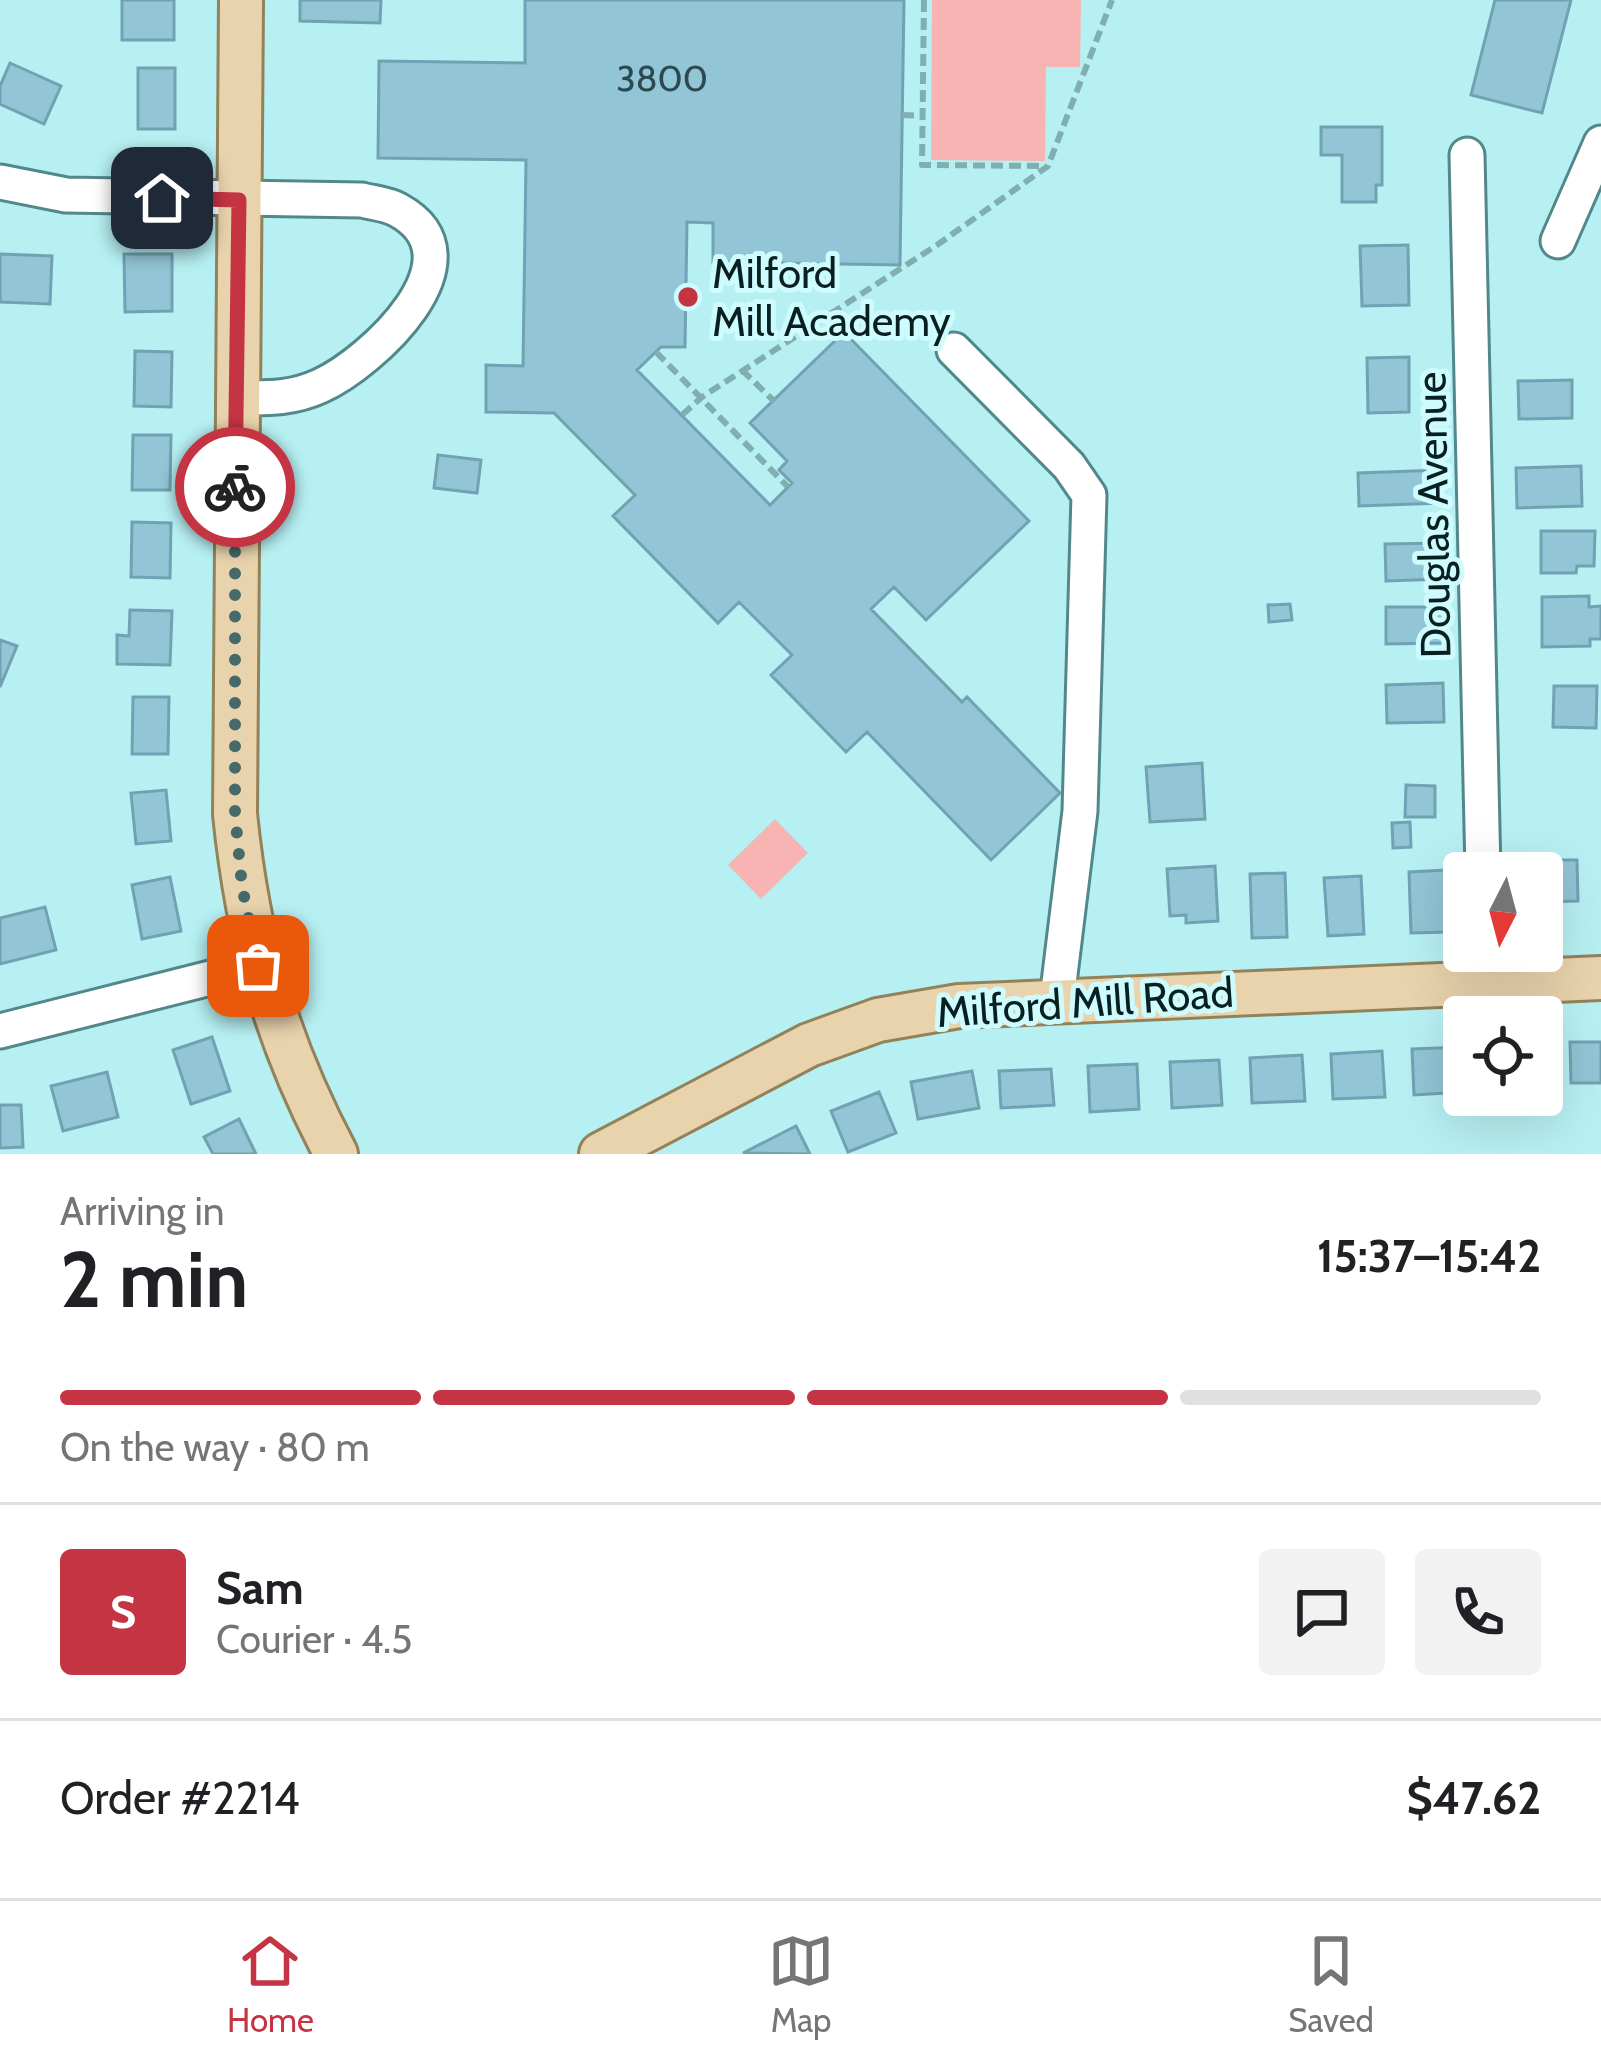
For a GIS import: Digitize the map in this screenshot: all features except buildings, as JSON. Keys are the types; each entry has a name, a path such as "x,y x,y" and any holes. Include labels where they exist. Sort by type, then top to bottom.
{"main road":[{"path":"241,0 235,814 242,886 258,966 287,1052 336,1154"},
{"name":"Milford Mill Road","path":"602,1154 808,1046 878,1020 958,1006 1443,969"},
{"name":"Milford Mill Road","path":"1542,972 1601,978"}],"street":[{"path":"1558,241 1601,143"},
{"name":"Douglas Avenue","path":"1467,155 1483,852"},
{"path":"0,182 66,195 362,200 396,208 414,222 427,243 430,267 422,292 402,320 353,368 317,388 280,399 237,398"},
{"path":"954,350 1069,466 1089,495 1080,811 1057,999"},
{"path":"0,1031 258,966"}],"path":[{"path":"924,0 922,165 1048,166"},
{"path":"682,415 702,397 937,245 1048,166 1112,0"},
{"path":"902,115 923,116"},
{"path":"656,352 788,488"},
{"path":"742,370 774,401"}],"shaded area":[{"path":"932,0 1081,0 1080,67 1046,67 1045,161 931,160"},
{"path":"775,819 808,853 761,899 728,865"}],"way so far":[{"path":"235,487 235,814 242,886 258,966"}],"place":[{"name":"Milford Mill Academy","path":"688,297"}],"route":[{"path":"162,198 239,200 235,487"}]}
